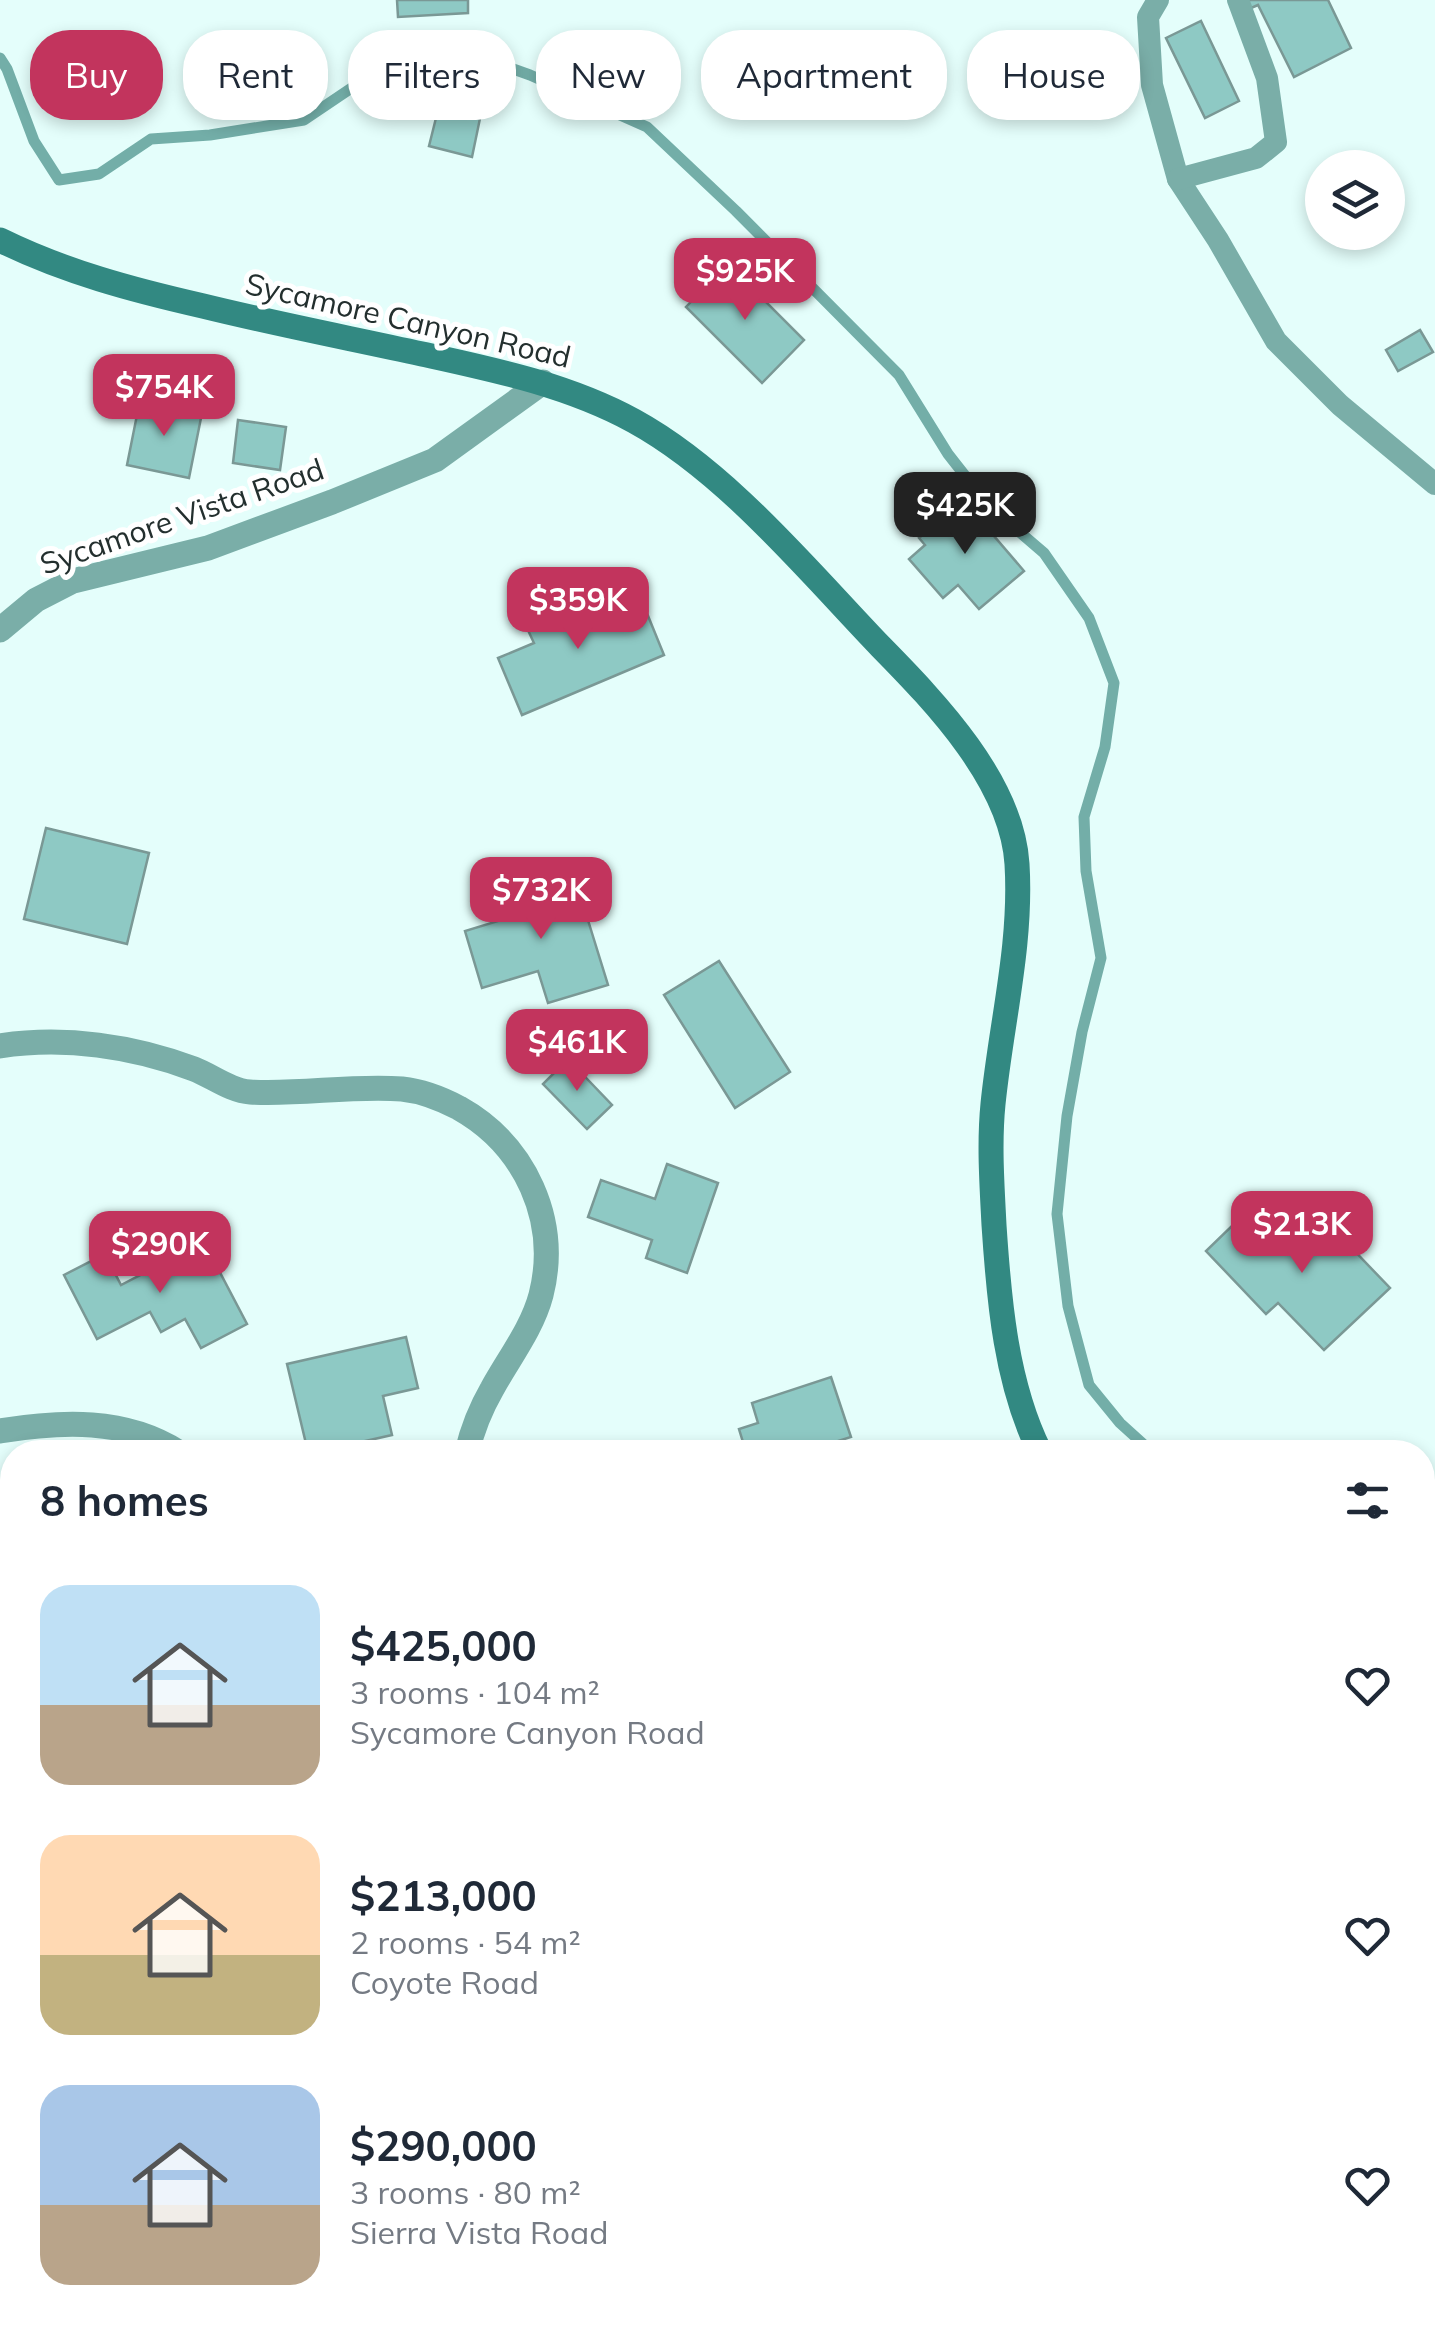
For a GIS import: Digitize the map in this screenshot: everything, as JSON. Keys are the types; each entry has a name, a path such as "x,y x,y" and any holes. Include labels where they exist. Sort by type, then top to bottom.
{"main road":[{"name":"Sycamore Canyon Road","path":"0,240 56,265 152,294 543,382 637,423 710,474 786,547 941,713 987,774 1003,805 1017,857 1017,940 993,1107 991,1179 1006,1334 1016,1386 1033,1440"}],"street":[{"name":"Sycamore Vista Road","path":"0,630 36,600 73,581 208,548 435,460 543,382"},
{"path":"0,1046 72,1043 128,1050 194,1069 245,1092 404,1089 442,1099 477,1118 506,1145 529,1178 542,1216 546,1255 541,1295 529,1326 490,1393 470,1440"},
{"path":"0,1431 93,1423 132,1430 153,1440"}],"lane":[{"path":"1158,0 1148,16 1152,85 1178,179 1276,341 1340,405 1435,484"},
{"path":"1178,179 1256,158 1276,142 1267,78 1238,0"}],"building":[{"path":"397,0 468,0 468,13 398,17"},
{"path":"1244,0 1328,0 1351,48 1294,77 1258,5 1249,9"},
{"path":"1201,21 1239,101 1205,118 1166,38"},
{"path":"436,120 480,120 472,157 429,146"},
{"path":"728,264 804,340 762,383 686,307"},
{"path":"1420,330 1433,352 1398,371 1386,350"},
{"path":"140,400 202,413 189,478 127,465"},
{"path":"238,420 286,427 280,470 233,463"},
{"path":"963,500 1024,571 979,609 958,585 943,598 909,559 925,545 919,538"},
{"path":"606,592 617,617 644,606 664,655 522,715 498,658 534,643 526,626"},
{"path":"46,828 149,853 127,944 24,919"},
{"path":"574,875 608,985 548,1003 538,971 482,988 465,931 508,918 502,897"},
{"path":"719,961 790,1072 735,1108 664,995"},
{"path":"568,1059 612,1105 587,1129 543,1084"},
{"path":"667,1164 718,1183 687,1273 646,1258 652,1240 588,1217 601,1180 655,1199"},
{"path":"1289,1216 1305,1232 1321,1216 1390,1288 1324,1350 1278,1303 1266,1314 1206,1251 1236,1222 1259,1246"},
{"path":"204,1242 247,1324 201,1348 185,1319 161,1332 150,1312 97,1339 64,1275 105,1254 121,1285"},
{"path":"406,1337 418,1388 383,1396 392,1435 370,1440 305,1440 287,1364"},
{"path":"831,1377 851,1437 742,1440 739,1429 758,1423 752,1403"}],"waterway":[{"path":"0,58 34,141 59,180 99,174 151,139 210,135 304,120 396,58 454,48 530,75 647,127 899,375 948,454 988,505 1044,553 1089,618 1114,683 1105,747 1084,817 1086,871 1101,958 1082,1032 1067,1116 1057,1214 1068,1306 1089,1385 1139,1440"}]}
